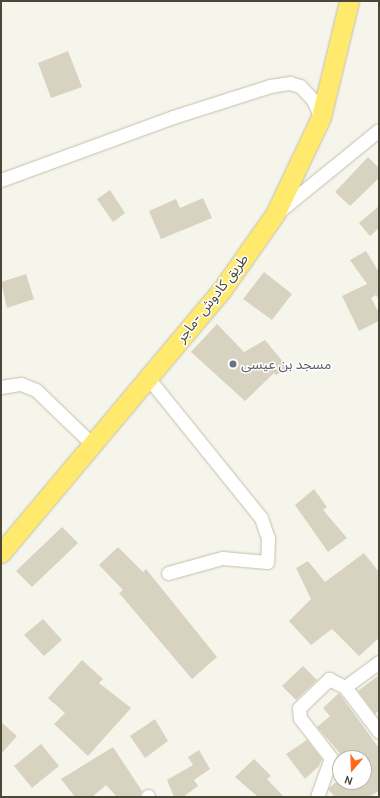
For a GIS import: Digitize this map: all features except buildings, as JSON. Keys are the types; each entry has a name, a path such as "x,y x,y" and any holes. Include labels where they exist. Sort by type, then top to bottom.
{"highway":[{"name":"طريق كادوش -ماجر","path":"1,553 92,444 149,379 223,288 275,214 321,117 349,1"}],"street":[{"path":"1,180 174,117 270,86 300,86 313,100 321,117"},
{"path":"275,214 378,135"},
{"path":"149,379 261,518 268,538 267,562 222,558 168,573"},
{"path":"1,387 21,384 36,390 92,444"},
{"path":"345,687 379,662"},
{"path":"317,797 331,758 300,718 299,708 329,679 345,687 379,732"}],"place":[{"name":"مسجد بن عيسى","path":"233,364"}]}
